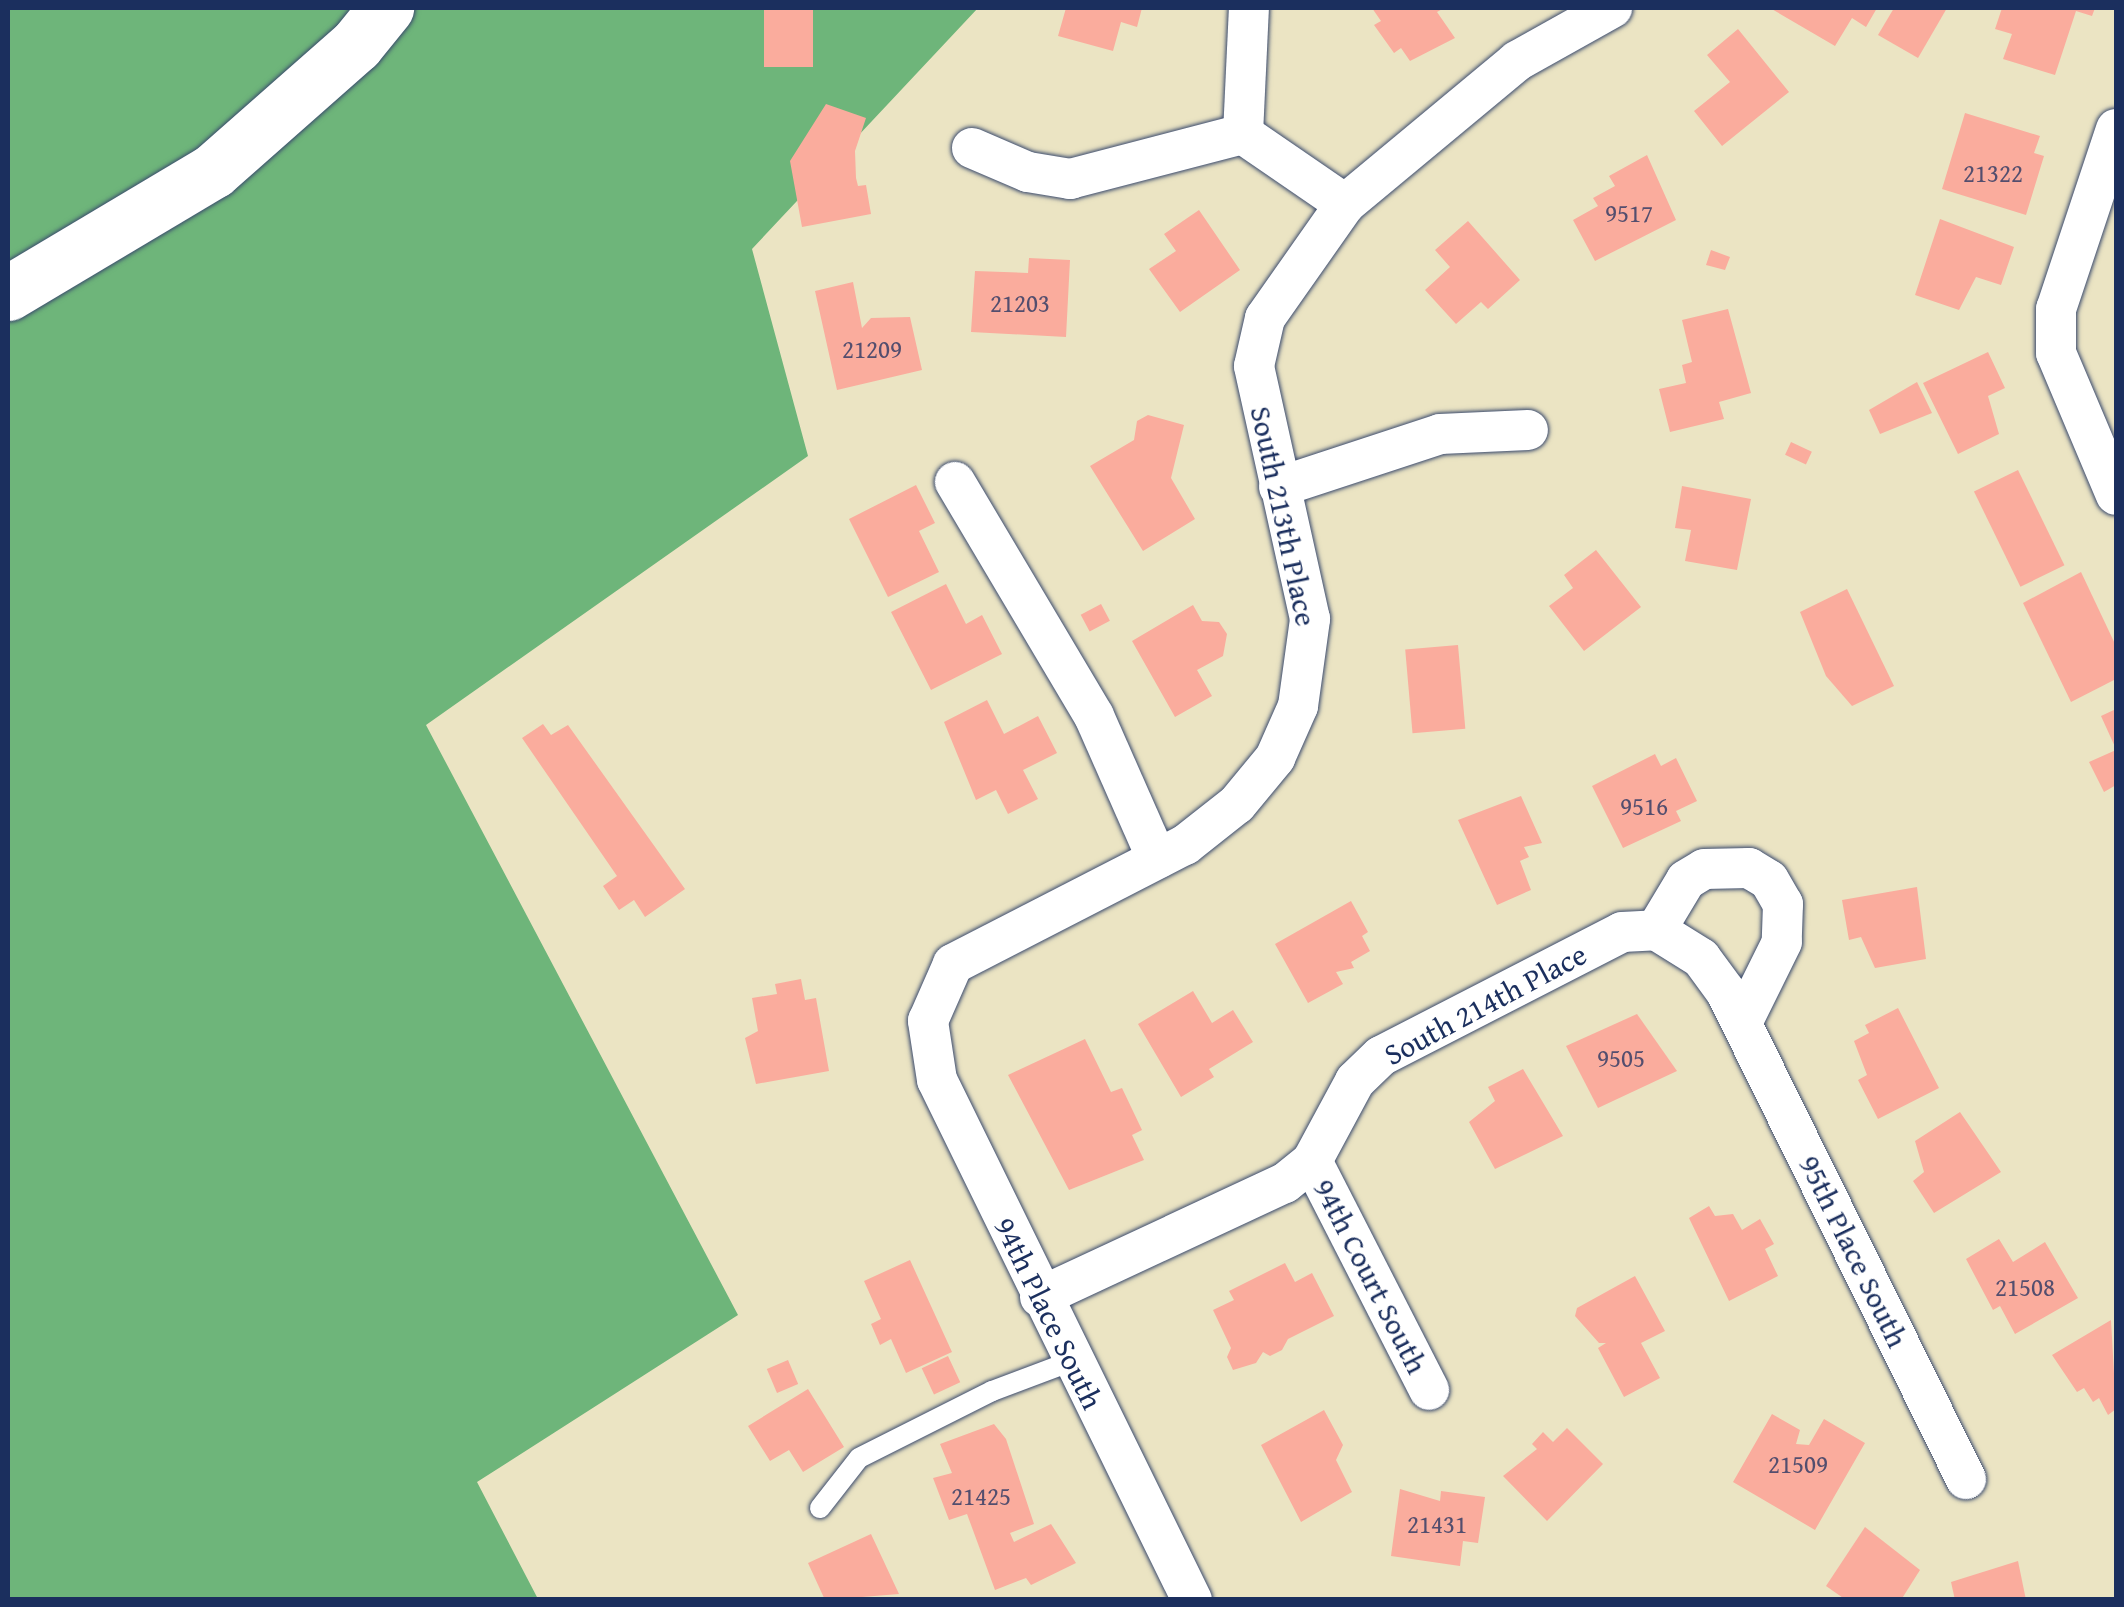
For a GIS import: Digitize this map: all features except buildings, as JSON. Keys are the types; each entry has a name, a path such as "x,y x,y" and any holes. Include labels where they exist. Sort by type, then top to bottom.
{"main road":[{"path":"8,294 213,170 356,44 386,8"}],"street":[{"path":"1243,134 1249,8"},
{"name":"South 213th Place","path":"928,1021 936,990 953,964 1157,859 1237,804 1274,758 1298,706 1310,619 1254,366 1265,318 1344,204 1517,60 1612,8"},
{"path":"2116,129 2056,309 2056,352 2064,380 2116,495"},
{"path":"972,148 1028,172 1070,179 1243,134 1344,204"},
{"path":"1279,486 1440,434 1528,430"},
{"path":"955,482 1094,716 1157,859"},
{"path":"1749,868 1769,880 1783,904 1782,942 1734,1007 1701,958 1656,930 1686,880 1704,869 1749,868"},
{"name":"South 214th Place","path":"1040,1298 1284,1183 1312,1162 1355,1081 1381,1056 1622,932 1656,930"},
{"name":"95th Place South","path":"1734,1007 1966,1479"},
{"name":"94th Place South","path":"928,1021 936,1080 1192,1600"},
{"name":"94th Court South","path":"1312,1162 1429,1390"}],"lane":[{"path":"820,1508 859,1458 992,1391 1072,1361"}],"green space":[{"path":"8,8 978,8 752,249 808,456 426,725 738,1315 477,1482 538,1599 8,1600"}]}
